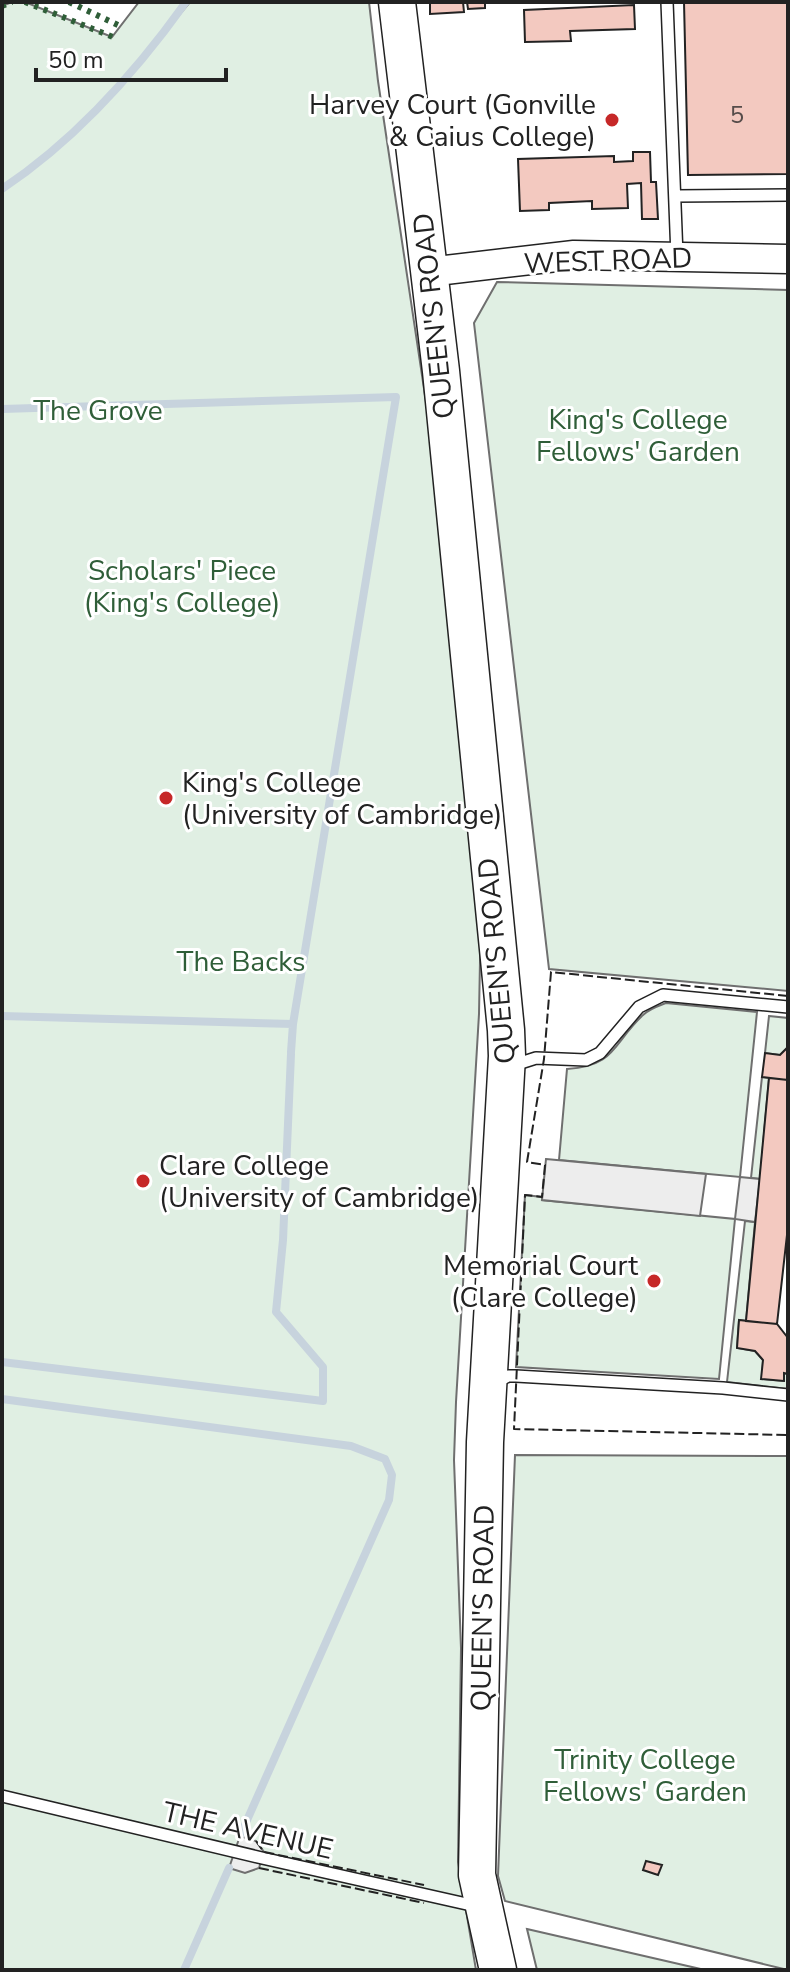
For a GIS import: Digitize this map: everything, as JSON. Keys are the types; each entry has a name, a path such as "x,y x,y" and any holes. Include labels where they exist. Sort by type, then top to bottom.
{"main road":[{"name":"QUEEN'S ROAD","path":"397,2 441,371 506,1030 487,1387 477,1875 498,1970"}],"street":[{"name":"WEST ROAD","path":"428,272 574,255 788,259"}],"lane":[{"path":"667,2 677,256"},
{"path":"676,196 788,195"},
{"path":"506,1068 536,1058 586,1060 600,1053 639,1007 663,995 788,1007"},
{"path":"487,1387 508,1376 516,1376 723,1388 788,1395"},
{"name":"THE AVENUE","path":"2,1796 484,1908"}],"green space":[{"name":"The Backs","path":"25,2 112,37 139,2 185,2 163,34 190,2 369,2 439,489 481,908 479,1014 454,1460 461,1648 458,1862 476,1970 2,1970 2,6"},
{"name":"King's College Fellows' Garden","path":"497,282 788,290 788,991 549,969 474,323"},
{"path":"666,1003 757,1012 740,1177 559,1160 567,1069 583,1067 604,1058 643,1015"},
{"path":"769,1016 788,1018 788,1047 780,1055 765,1053"},
{"path":"762,1077 769,1078 760,1179 751,1178"},
{"path":"525,1195 542,1197 542,1200 735,1219 719,1379 516,1367"},
{"path":"745,1221 755,1222 746,1321 739,1320 737,1348 755,1351 763,1360 762,1379 783,1381 784,1373 788,1374 788,1389 727,1382"},
{"name":"Trinity College Fellows' Garden","path":"515,1455 788,1456 788,1970 505,1901 498,1876"},
{"path":"527,1929 705,1970 537,1970"}],"shaded area":[{"path":"546,1159 706,1174 700,1216 542,1200"},
{"path":"740,1177 760,1179 755,1222 735,1219"},
{"path":"240,1836 256,1841 264,1852 259,1868 245,1873 229,1868"}],"building":[{"path":"430,2 463,2 464,12 430,14"},
{"path":"467,2 485,2 485,8 468,9"},
{"path":"684,2 788,2 788,174 688,175"},
{"path":"634,5 635,29 570,31 571,41 525,42 524,10"},
{"path":"633,152 650,152 651,182 656,182 658,219 642,219 641,183 627,184 628,208 592,209 592,201 549,203 549,210 520,211 518,159 614,156 614,162 633,161"},
{"path":"788,1047 788,1080 762,1077 765,1053 780,1055"},
{"path":"769,1078 788,1080 788,1226 777,1324 746,1321"},
{"path":"739,1320 777,1324 788,1338 788,1374 784,1373 784,1381 761,1379 763,1360 755,1351 737,1348"},
{"path":"646,1861 662,1865 658,1875 643,1870"}],"waterway":[{"path":"2,189 54,149 102,104 186,2"},
{"path":"2,409 396,397 293,1024 291,1052"},
{"path":"2,1016 293,1024"},
{"path":"2,1362 323,1401 323,1367 276,1312 283,1240 291,1054"},
{"path":"2,1399 351,1446 385,1459 392,1475 389,1500 240,1836"},
{"path":"184,1970 229,1868"}],"hedge":[{"path":"2,6 12,2"},
{"path":"25,2 113,37"},
{"path":"69,2 120,26"}],"fence":[{"path":"788,996 551,972 544,1059 527,1162 545,1165 542,1197 525,1195 514,1429 788,1435"},
{"path":"256,1841 264,1852 424,1885"},
{"path":"259,1868 424,1903"}],"place":[{"name":"Harvey Court (Gonville & Caius College)","path":"612,120"},
{"name":"King's College (University of Cambridge)","path":"166,798"},
{"name":"Clare College (University of Cambridge)","path":"143,1181"},
{"name":"Memorial Court (Clare College)","path":"654,1281"}],"park label":[{"name":"The Grove","path":"98,410"},
{"name":"Scholars' Piece (King's College)","path":"182,586"}]}
